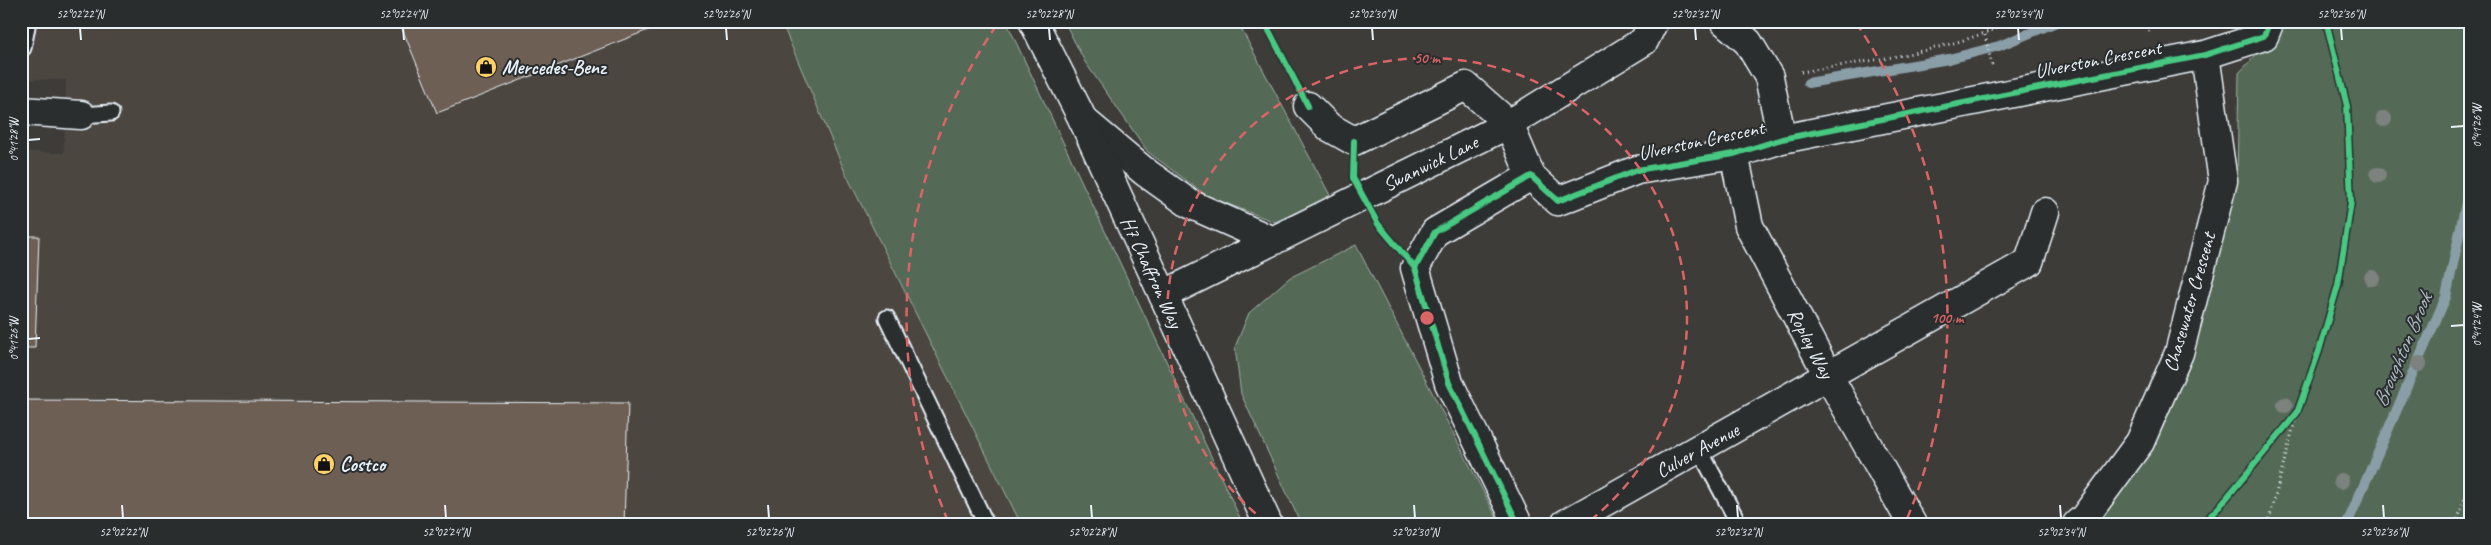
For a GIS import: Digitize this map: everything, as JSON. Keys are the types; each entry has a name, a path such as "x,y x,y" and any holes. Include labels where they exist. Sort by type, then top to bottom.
{"street":[{"name":"H7 Chaffron Way","path":"1033,21 1083,120 1268,524"},
{"name":"Swanwick Lane","path":"1162,295 1508,124 1644,42 1654,21"},
{"path":"1724,21 1748,42 1769,77 1782,139"},
{"name":"Ulverston Crescent","path":"1530,176 1558,201 1637,170 1734,154 1782,139 2205,55 2264,36 2270,21"},
{"name":"Chasewater Crescent","path":"2077,524 2084,518 2140,442 2179,353 2223,181 2205,55"},
{"path":"1308,106 1329,127 1354,141 1466,86 1508,124 1530,176 1435,232 1415,268 1449,383 1518,524"},
{"path":"21,111 81,116"},
{"path":"1083,120 1145,172 1190,204 1273,241"},
{"name":"Ropley Way","path":"1734,154 1749,226 1829,377 1912,524"},
{"name":"Culver Avenue","path":"1565,524 1829,377 2029,262 2045,212"}],"lane":[{"path":"21,48 23,48 28,21"},
{"path":"81,116 111,113"},
{"path":"887,318 986,524"},
{"path":"1698,449 1739,524"}],"path":[{"path":"1769,77 1909,54 1985,34 2014,21"},
{"path":"2268,524 2300,404"},
{"path":"2285,428 2297,413"},
{"path":"2456,524 2470,484"}],"shaded area":[{"path":"21,21 781,21 845,172 1021,524 21,524 21,152 64,153 66,80 21,79"}],"green space":[{"path":"781,21 1006,21 1243,524 1021,524 845,172"},
{"path":"1064,21 1237,21 1331,197 1275,222 1207,196 1148,152 1085,62"},
{"path":"2281,21 2470,21 2470,524 2094,524 2193,349 2237,184 2239,73 2276,33"},
{"path":"1356,245 1500,524 1301,524 1241,394 1235,347 1249,313 1289,278"}],"building":[{"name":"Mercedes-Benz","path":"399,21 671,21 437,113"},
{"path":"21,236 39,236 35,348 21,348"},
{"name":"Costco","path":"21,400 628,403 624,524 21,524"}],"waterway":[{"path":"1808,83 1949,59 1999,46 2059,21"},
{"name":"Broughton Brook","path":"2347,524 2446,297 2470,184"}],"cycle path":[{"path":"1264,21 1308,106"},
{"path":"1518,524 1449,383 1415,268 1435,232 1531,176 1558,201 1637,170 1734,154 1782,139 2205,55 2264,36 2270,21"},
{"path":"2202,524 2219,507 2297,413 2319,351 2338,285 2351,202 2347,106 2326,21"},
{"path":"1354,141 1353,178 1378,224 1415,268"}],"place":[{"name":"Mercedes-Benz","path":"486,67"},
{"name":"Costco","path":"324,464"}]}
